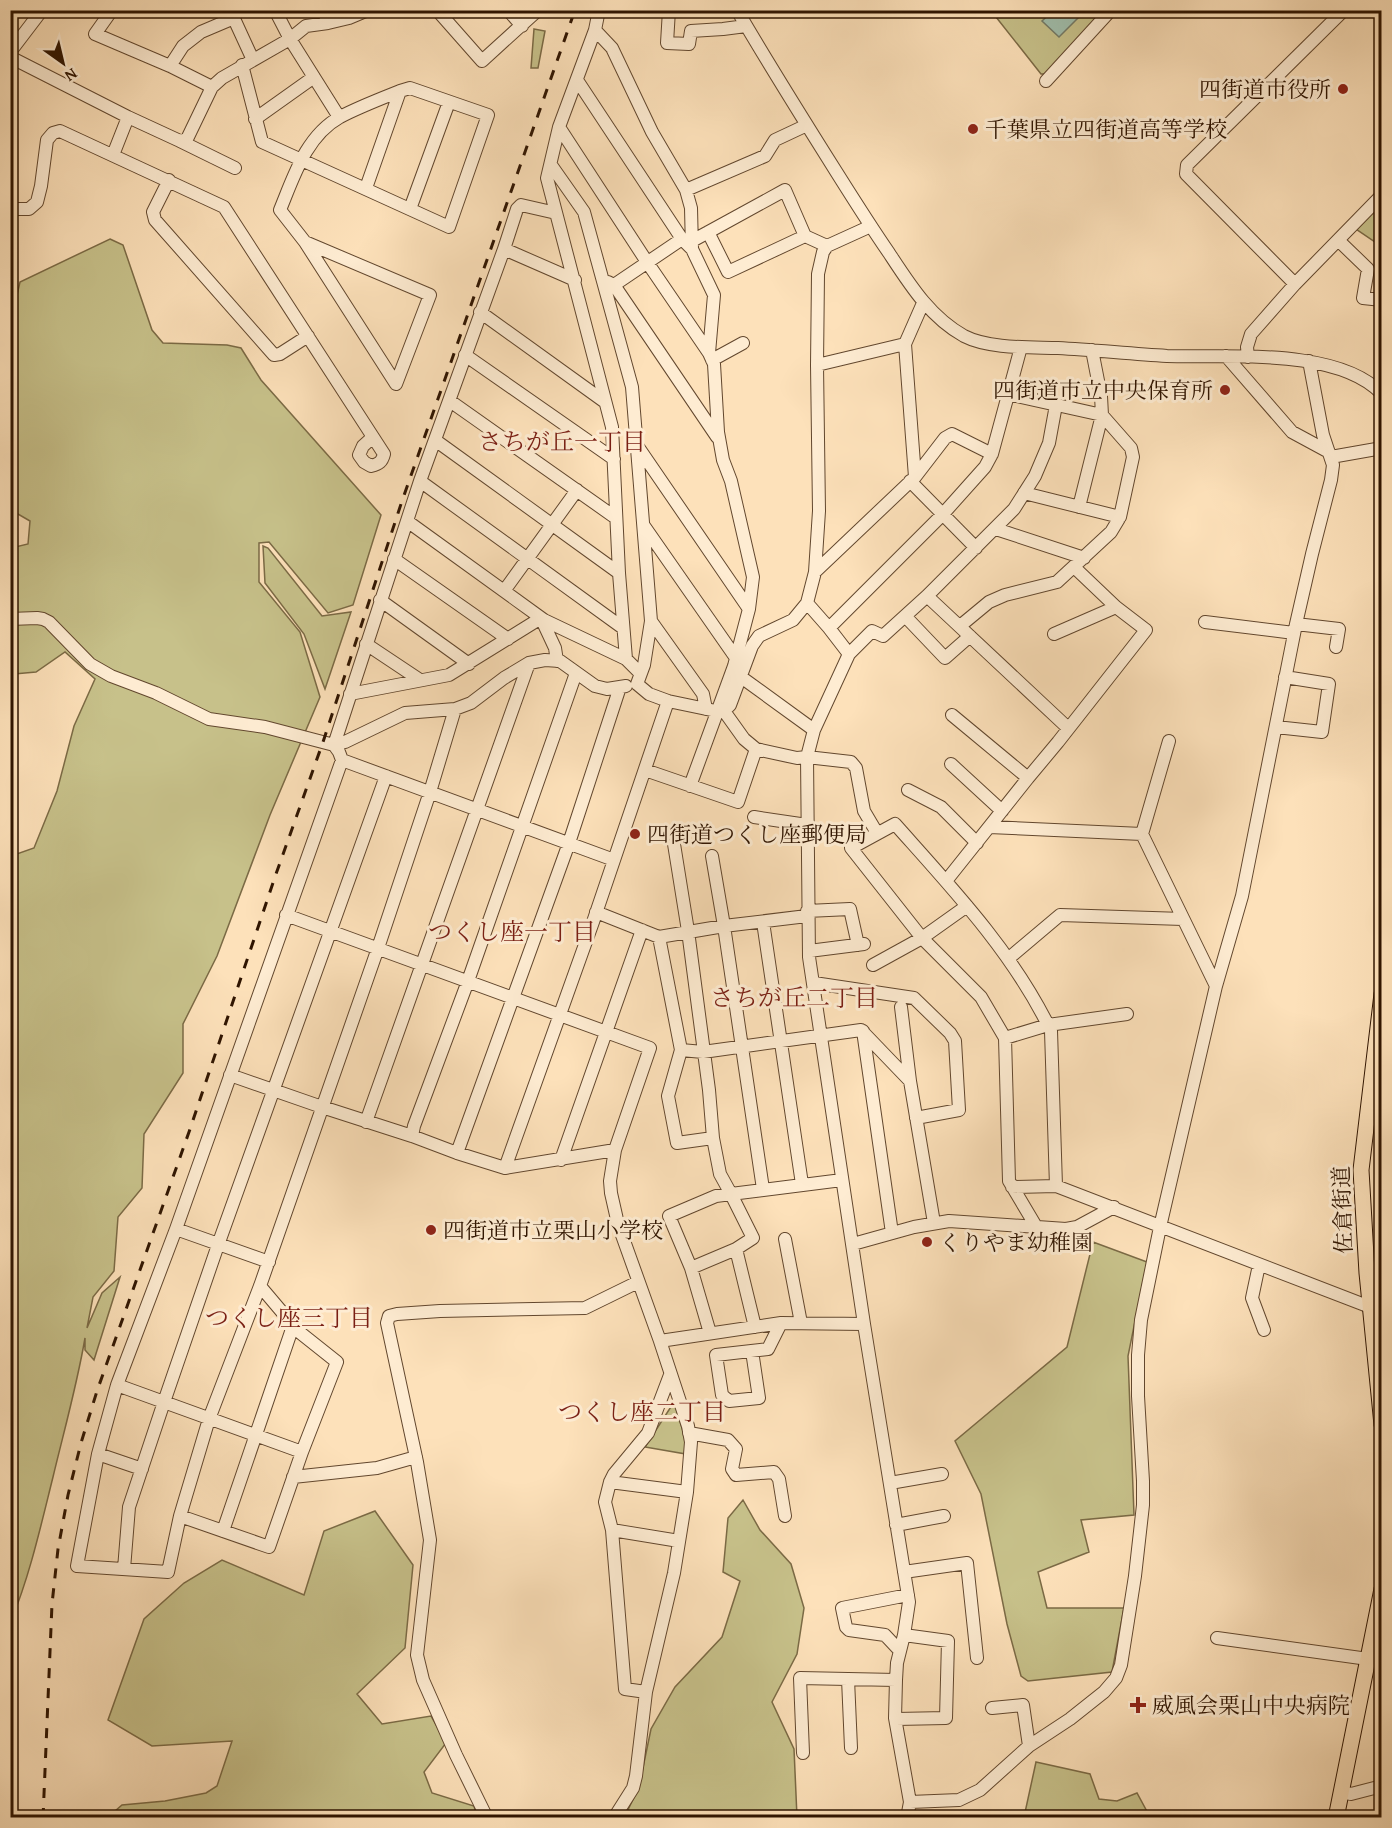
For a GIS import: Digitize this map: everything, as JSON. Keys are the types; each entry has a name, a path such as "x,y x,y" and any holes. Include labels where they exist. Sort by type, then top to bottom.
{"main road":[{"name":"佐倉街道","path":"1382,994 1379,1040 1361,1170 1366,1273 1378,1360 1382,1425"},
{"path":"1336,1818 1382,1589"}],"street":[{"path":"10,51 42,10"},
{"path":"112,10 95,34 212,87"},
{"path":"275,10 290,39 339,117"},
{"path":"323,10 328,24"},
{"path":"180,141 187,139 212,87 222,78 290,39 306,26 328,24 368,10"},
{"path":"437,10 482,61 538,10"},
{"path":"508,10 522,26"},
{"path":"599,10 577,80 559,127 552,165 547,178 612,427 619,573 626,659 649,694 668,701 715,710 730,705 752,646 759,636 793,620 807,603 815,573 819,511 818,274 823,252 827,246 871,226"},
{"path":"669,10 667,43 689,44 691,31 723,30 746,26"},
{"path":"737,10 871,226 923,303 954,329 972,339 991,344 1167,356 1226,356 1309,361 1349,373 1382,394"},
{"path":"1046,81 1111,10"},
{"path":"1295,284 1186,174 1186,165 1344,10"},
{"path":"170,66 183,46 201,32 232,14 248,63 255,119 262,142 302,158 449,227 488,115 410,88 339,117 319,133 302,158 280,210 305,242 396,384 430,295 305,242"},
{"path":"594,30 612,48 652,132 686,190 691,208 689,243"},
{"path":"10,57 235,168"},
{"path":"255,119 314,77"},
{"path":"577,80 689,243 714,295 711,356"},
{"path":"366,188 400,91"},
{"path":"410,209 449,102"},
{"path":"113,155 128,117"},
{"path":"686,190 765,156 775,140 807,125"},
{"path":"559,127 711,356 714,364 723,460 731,480 753,577 749,609 736,658 725,692 715,710 690,786"},
{"path":"10,209 29,209 37,202 47,140 53,133 60,131 224,207 374,437"},
{"path":"10,619 43,619 49,622 90,664 101,671 156,693 209,719 265,728 334,745 405,713 455,709 471,703 504,678 529,663 545,660 560,661 595,686 607,689 620,687 639,678 644,665 651,621 632,387 608,282 584,212 552,165"},
{"path":"169,180 153,212 155,220 274,355 280,354 308,336"},
{"path":"608,282 689,243 784,190 805,236 827,246"},
{"path":"1248,357 1247,347 1251,334 1295,284 1382,195"},
{"path":"334,745 406,521 517,209 520,205 556,213"},
{"path":"708,232 728,273 805,236"},
{"path":"1338,240 1368,269 1364,298 1382,300"},
{"path":"504,249 574,280"},
{"path":"608,282 720,440"},
{"path":"923,303 905,344 913,479 976,548"},
{"path":"480,312 605,402"},
{"path":"711,356 743,343"},
{"path":"817,365 905,344"},
{"path":"829,628 943,514 985,467 992,454 1021,346"},
{"path":"1079,507 1102,415 1101,396 1092,350"},
{"path":"465,354 614,459"},
{"path":"1226,356 1292,432 1330,454 1382,448"},
{"path":"910,1802 959,1800 980,1790 1029,1746 1094,1701 1116,1678 1121,1665 1143,1505 1138,1396 1141,1320 1160,1227 1216,986 1242,896 1295,629 1331,480 1333,465 1323,435 1309,361"},
{"path":"960,626 989,602 1005,595 1057,582 1111,532 1120,517 1133,457 1131,448 1102,415 1008,394"},
{"path":"450,401 616,518"},
{"path":"907,1818 910,1802 896,1719 896,1680 897,1663 909,1602 864,1324 809,951 807,757 814,730 849,654 872,631 883,636 927,596 1014,509 1035,476 1049,442 1056,405"},
{"path":"815,573 913,479 945,438 952,434 992,454"},
{"path":"435,440 619,573"},
{"path":"637,446 749,609"},
{"path":"420,481 623,628"},
{"path":"504,591 577,490"},
{"path":"1024,493 1120,517"},
{"path":"406,521 541,618 626,659"},
{"path":"643,525 736,658"},
{"path":"996,529 1084,558"},
{"path":"394,559 508,639"},
{"path":"946,881 1146,630 1116,607 1074,567"},
{"path":"927,596 1068,728"},
{"path":"381,600 469,664"},
{"path":"807,603 849,654"},
{"path":"1054,634 1116,607"},
{"path":"904,616 945,658 970,636"},
{"path":"350,694 449,675 541,618"},
{"path":"541,618 555,648 557,661"},
{"path":"651,621 715,710 756,749 797,758 851,762 856,768 864,811 877,833"},
{"path":"1205,622 1295,629 1339,629 1336,647"},
{"path":"366,644 420,681"},
{"path":"366,1122 529,663"},
{"path":"412,1136 576,673"},
{"path":"741,677 814,730"},
{"path":"1276,727 1322,732 1329,684 1285,677"},
{"path":"456,1153 569,843 620,687"},
{"path":"505,1168 668,701"},
{"path":"334,745 342,760 176,1229 117,1385 98,1454 77,1566 168,1572 180,1516 209,1419 269,1262 378,948 455,709"},
{"path":"952,715 1028,778"},
{"path":"1169,741 1142,834 1216,986"},
{"path":"645,770 738,802 756,749"},
{"path":"342,760 614,860"},
{"path":"951,765 1002,811"},
{"path":"124,1569 129,1507 218,1245 386,776"},
{"path":"908,790 941,807 977,843"},
{"path":"754,817 807,825"},
{"path":"1037,1228 1008,1181 1005,1038 981,997 921,938 851,848 895,824 946,881 1009,958 1051,1031 1056,1186"},
{"path":"989,827 1142,834"},
{"path":"674,844 688,931 713,1138 720,1174 753,1238 736,1249 691,1268"},
{"path":"712,856 763,1189"},
{"path":"873,965 921,938 967,906"},
{"path":"596,912 659,937 850,909 861,944 809,951"},
{"path":"286,915 650,1048 615,1150 610,1181 612,1202 660,1341 691,1442 687,1492 674,1573 646,1692 636,1776 633,1788 614,1818"},
{"path":"1009,958 1060,915 1183,919"},
{"path":"763,922 802,1184"},
{"path":"561,1160 642,930"},
{"path":"659,937 681,1050 668,1096 677,1143 713,1138"},
{"path":"814,983 914,998 950,1033 955,1041 959,1110 916,1118"},
{"path":"901,1007 910,1081 934,1223"},
{"path":"1005,1038 1048,1025 1127,1014"},
{"path":"681,1050 703,1052 861,1030 910,1081"},
{"path":"863,1031 892,1233"},
{"path":"230,1075 505,1168 615,1150"},
{"path":"710,1333 691,1268 669,1216 716,1196 842,1180"},
{"path":"1012,1187 1056,1186 1370,1307"},
{"path":"853,1244 949,1221 1066,1229 1077,1227 1114,1208"},
{"path":"176,1229 269,1262"},
{"path":"785,1239 801,1323"},
{"path":"736,1249 755,1327"},
{"path":"1260,1265 1252,1298 1264,1330"},
{"path":"487,1818 423,1680 417,1655 430,1540 416,1457 387,1323 389,1316 397,1314 585,1308 638,1282"},
{"path":"180,1516 269,1547 302,1452 337,1362 298,1331 260,1286"},
{"path":"660,1341 781,1323 864,1324"},
{"path":"752,1351 759,1398 729,1401 722,1395 717,1356 752,1351 768,1349 781,1323"},
{"path":"223,1531 293,1326"},
{"path":"646,1692 625,1689 612,1530 605,1502 609,1482 625,1459 648,1433 670,1375"},
{"path":"117,1385 302,1452"},
{"path":"689,1432 728,1440 736,1449 732,1468 736,1475 774,1472 779,1479 785,1516"},
{"path":"98,1454 142,1469"},
{"path":"293,1477 377,1468 416,1457"},
{"path":"890,1483 942,1474"},
{"path":"609,1482 687,1492"},
{"path":"896,1525 944,1516"},
{"path":"612,1530 679,1541"},
{"path":"904,1572 967,1563 978,1658"},
{"path":"900,1651 885,1635 849,1630 846,1627 842,1608 908,1595"},
{"path":"896,1719 946,1718 948,1641 904,1635"},
{"path":"1217,1638 1368,1659"},
{"path":"803,1753 800,1678 896,1680"},
{"path":"848,1679 851,1748"},
{"path":"992,1708 1023,1705 1029,1746"},
{"path":"1341,1792 1351,1794 1382,1786"}],"shaded area":[{"path":"997,11 1107,11 1046,74 1041,74 996,17"},
{"path":"1053,11 1085,11 1059,37 1042,21"},
{"path":"534,29 545,31 538,68 531,68"},
{"path":"1381,200 1381,246 1356,229"},
{"path":"110,239 123,245 152,330 163,343 227,345 241,348 261,380 381,515 353,605 328,613 269,542 259,543 259,582 300,632 320,697 270,815 217,956 183,1024 183,1073 144,1134 142,1188 118,1217 114,1271 93,1297 87,1328 102,1293 120,1277 94,1360 85,1350 85,1338 39,1532 24,1586 11,1621 11,856 34,848 57,791 74,726 95,679 65,652 36,672 14,674 11,672 11,548 28,544 30,521 11,510 11,305 15,304 20,282"},
{"path":"263,546 268,548 322,616 351,612 325,689 304,634 265,583"},
{"path":"1093,1242 1147,1262 1128,1356 1134,1515 1081,1520 1089,1552 1038,1572 1047,1608 1124,1608 1112,1672 1028,1681 1021,1676 1007,1624 981,1494 955,1441 1067,1347"},
{"path":"674,1402 686,1441 686,1454 645,1447"},
{"path":"743,1500 760,1530 791,1564 804,1608 797,1654 772,1702 794,1749 797,1817 624,1818 639,1787 651,1729 675,1687 722,1637 740,1581 723,1572 728,1518"},
{"path":"375,1511 413,1565 405,1648 357,1694 382,1724 431,1716 446,1743 424,1772 432,1793 474,1806 477,1817 107,1818 122,1805 165,1801 206,1793 217,1786 232,1741 152,1746 108,1720 144,1619 184,1583 222,1560 304,1595 324,1531"},
{"path":"1036,1762 1090,1774 1099,1799 1117,1801 1137,1793 1150,1817 1024,1817"}],"railway":[{"path":"43,1818 52,1604 58,1549 81,1443 97,1391 323,742 402,501 575,10"}],"place":[{"name":"四街道市役所","path":"1343,89"},
{"name":"千葉県立四街道高等学校","path":"973,129"},
{"name":"四街道市立中央保育所","path":"1225,390"},
{"name":"四街道つくし座郵便局","path":"635,834"},
{"name":"四街道市立栗山小学校","path":"431,1230"},
{"name":"くりやま幼稚園","path":"927,1242"},
{"name":"威風会栗山中央病院","path":"1138,1705"}],"district":[{"name":"さちが丘一丁目","path":"562,441"},
{"name":"つくし座一丁目","path":"512,931"},
{"name":"さちが丘二丁目","path":"794,997"},
{"name":"つくし座三丁目","path":"289,1317"},
{"name":"つくし座二丁目","path":"642,1411"}]}
